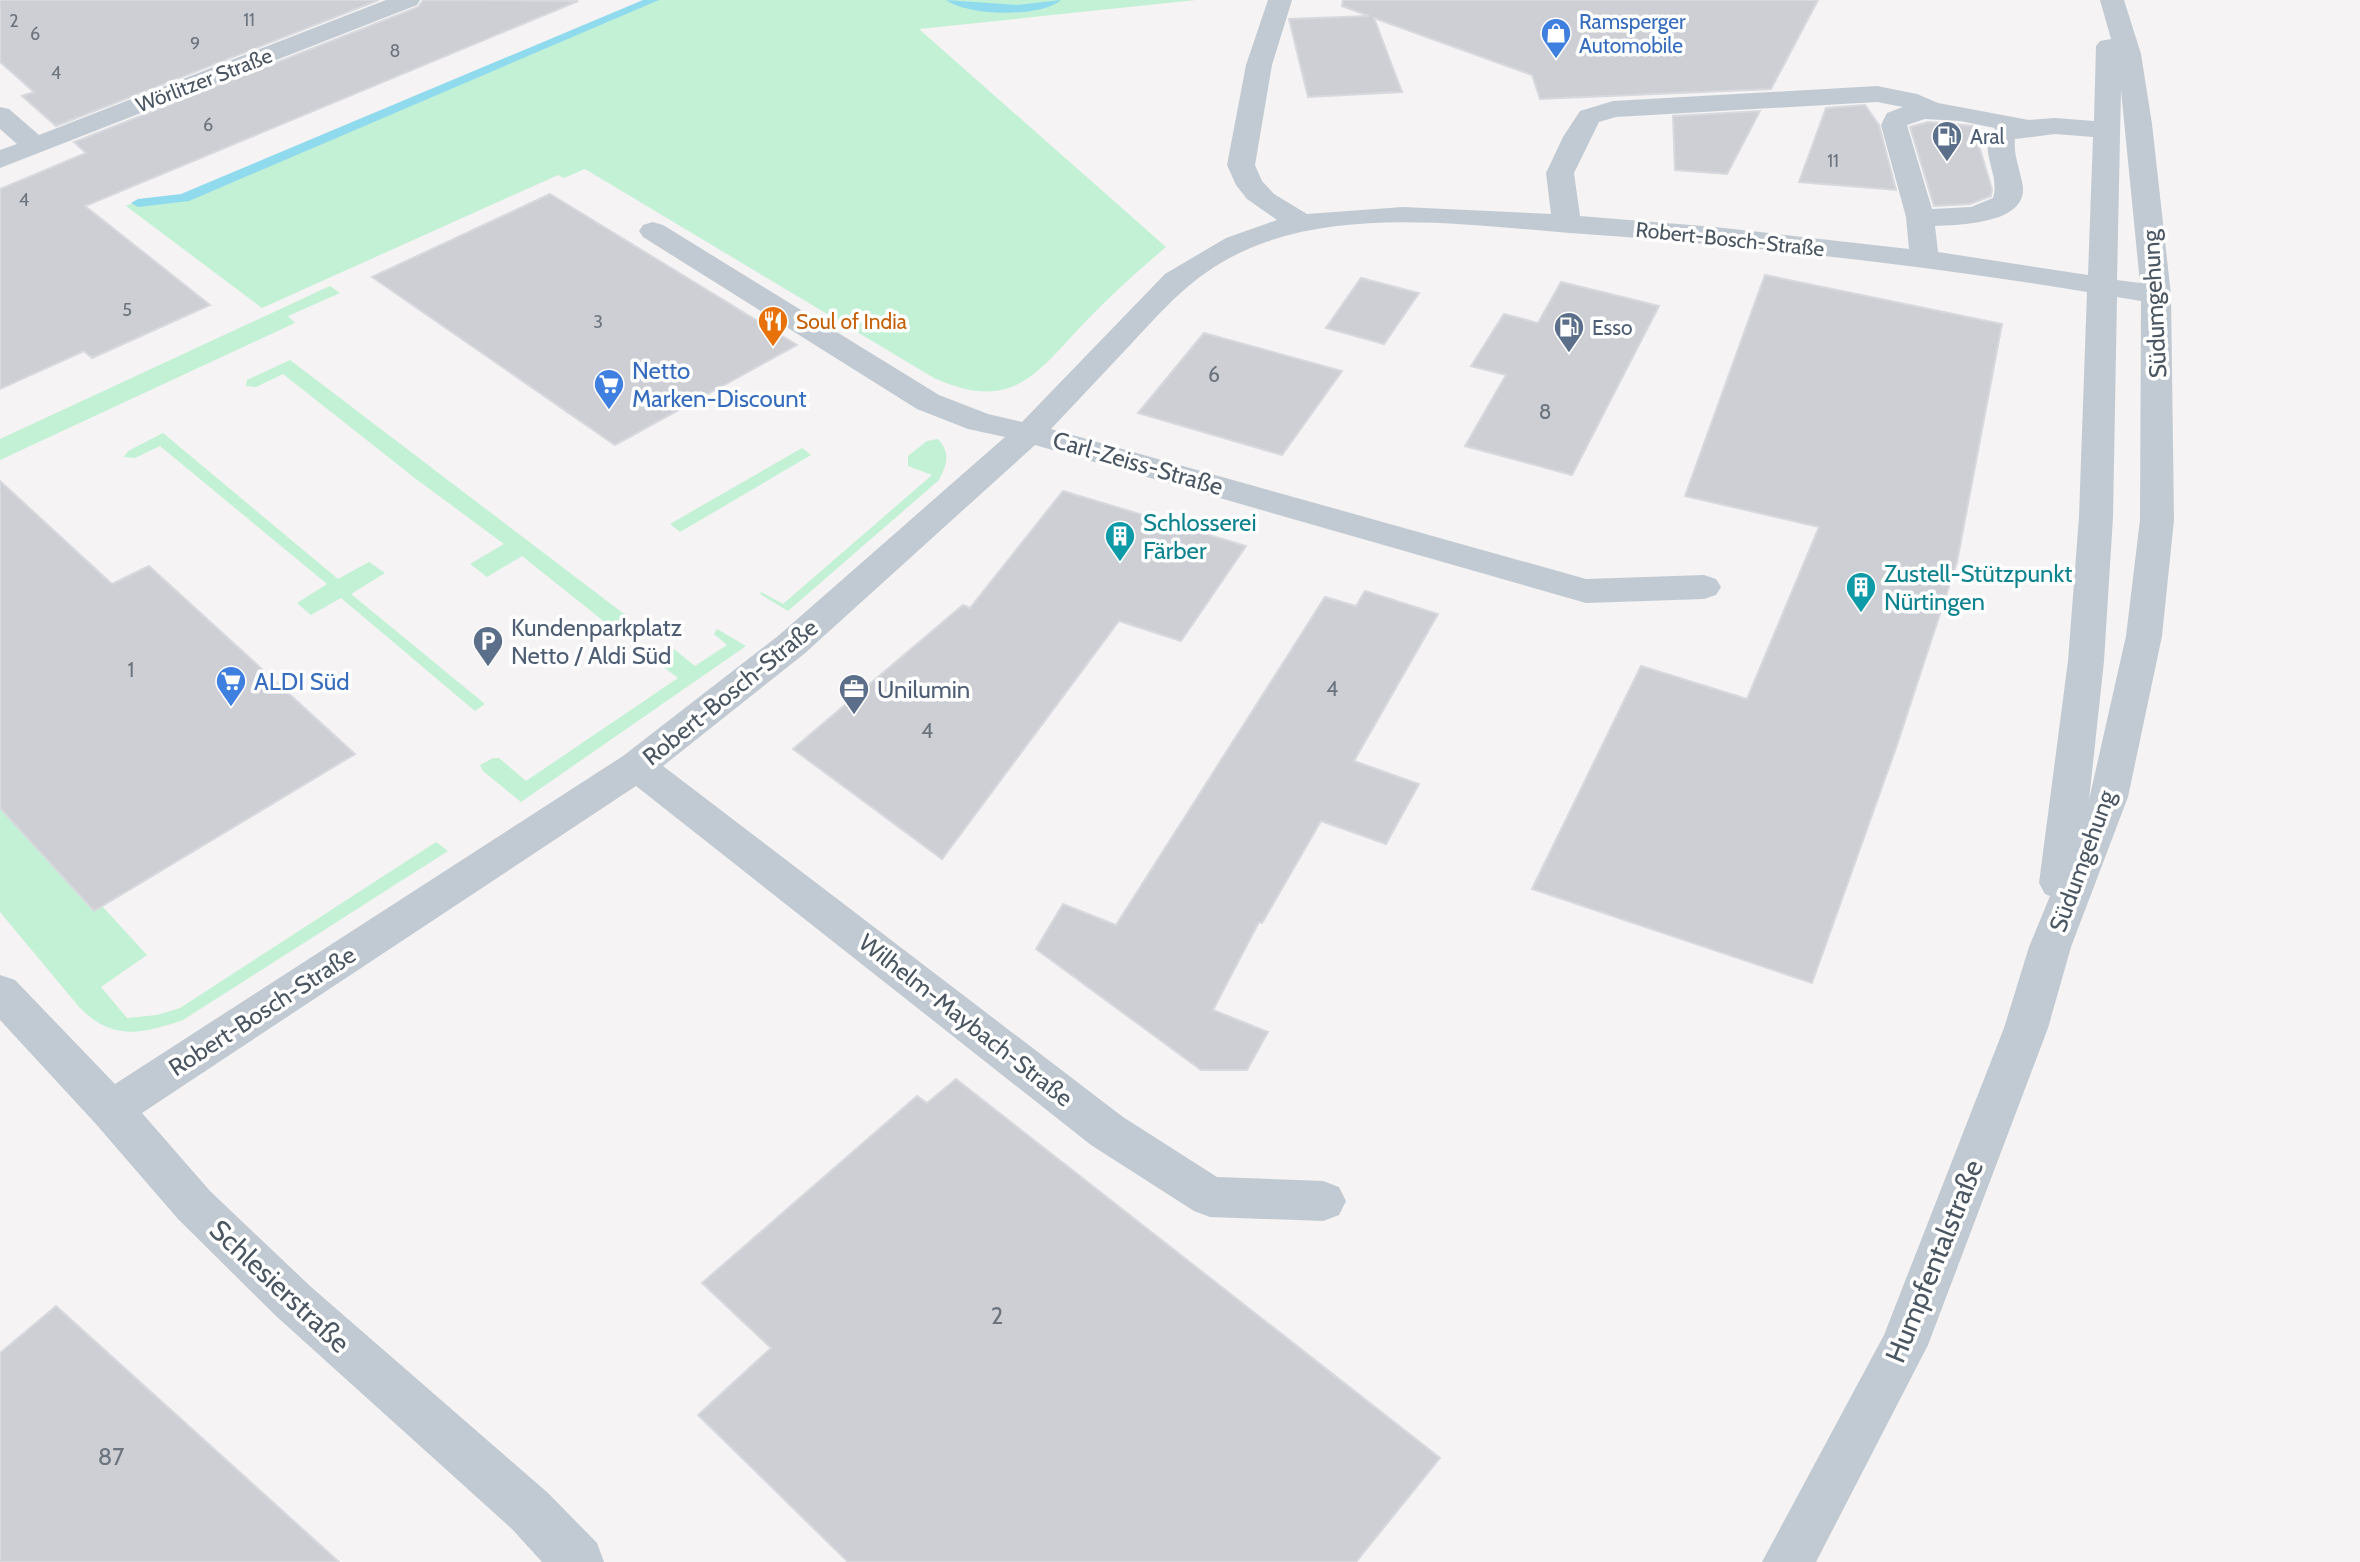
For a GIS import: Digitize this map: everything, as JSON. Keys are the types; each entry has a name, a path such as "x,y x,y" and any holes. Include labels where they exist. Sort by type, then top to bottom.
{"street":[{"name":"Wörlitzer Straße","path":"0,160 408,0"},
{"path":"1280,0 1259,65 1241,165 1245,178 1257,196 1302,223"},
{"name":"Südumgehung","path":"2050,947 2071,804 2087,661 2096,517 2103,210 2112,0"},
{"name":"Südumgehung","path":"2050,947 2109,796 2144,636 2157,520 2156,295 2140,124 2128,54 2112,0"},
{"path":"1568,224 1563,208 1560,173 1576,137 1590,117 1613,109 1877,93 1908,100 1929,109 2026,127"},
{"path":"1925,261 1920,218 1894,125 1896,119 1906,113 1929,109"},
{"path":"0,115 35,146"},
{"path":"1920,218 1960,217 1992,211 2004,203 2009,193 1999,146 2003,134 2026,127 2051,124 2107,131"},
{"name":"Robert-Bosch-Straße","path":"111,1110 637,766 791,645 1029,433 1175,280 1203,259 1232,244 1302,223 1348,217 1390,216 1568,224 1709,235 1925,261 2103,285 2156,295"},
{"name":"Carl-Zeiss-Straße","path":"653,231 928,402 979,422 1029,433 1586,591 1704,587"},
{"name":"Wilhelm-Maybach-Straße","path":"637,766 1107,1131 1210,1197 1323,1202"},
{"name":"Humpfentalstraße","path":"1788,1562 1904,1345 2025,1028 2050,947"},
{"name":"Schlesierstraße","path":"0,992 111,1110 204,1215 304,1311 530,1511 578,1562"}],"green space":[{"path":"647,0 1196,0 919,29 1166,247 1106,301 1038,371 1022,382 1004,389 985,391 961,388 934,378 585,169 564,178 558,175 262,308 126,206 140,200 184,197"},
{"path":"330,286 340,293 288,316 295,323 0,460 0,439"},
{"path":"290,360 628,617 611,627 522,556 487,577 470,564 504,544 416,479 283,374 256,387 246,386 247,380"},
{"path":"163,433 338,579 369,562 385,573 351,594 485,704 475,711 341,598 311,615 297,603 327,584 160,446 135,458 124,457 128,451"},
{"path":"938,439 946,454 939,480 788,611 760,594 761,592 783,604 932,475 908,466 908,456 927,441"},
{"path":"802,448 811,455 680,532 670,524"},
{"path":"717,629 746,646 521,802 483,771 480,765 499,758 526,781 678,678 653,659 670,646 695,666 727,645 714,634"},
{"path":"0,808 94,911 102,906 147,955 101,987 127,1018 157,1015 180,1008 436,842 448,851 183,1020 154,1029 128,1032 104,1026 80,1008 0,912"}],"building":[{"path":"0,0 379,0 56,126 22,96 34,92 0,62"},
{"path":"423,0 578,1 85,206 210,305 92,358 84,351 0,389 0,189 86,153 74,142 418,7"},
{"path":"1343,0 1818,0 1771,89 1540,99 1532,75 1374,18 1402,92 1308,97 1289,19 1369,16 1342,6"},
{"path":"1865,105 1879,125 1896,190 1799,182 1826,108"},
{"path":"1760,111 1727,174 1675,170 1673,116"},
{"path":"1928,122 1973,126 1992,189 1991,196 1970,204 1934,206 1910,127"},
{"path":"550,194 797,345 615,445 372,277"},
{"name":"Zustell-Stützpunkt Nürtingen","path":"1765,275 2002,324 1957,562 1897,745 1812,983 1532,889 1641,666 1747,699 1819,527 1685,496"},
{"path":"1361,278 1419,293 1384,344 1326,328"},
{"path":"1561,282 1659,306 1572,475 1465,446 1506,375 1471,366 1504,314 1538,323"},
{"path":"1204,333 1342,371 1282,455 1138,413"},
{"path":"0,481 112,584 149,566 355,754 94,911 0,808"},
{"path":"1063,491 1246,546 1181,641 1119,621 942,859 793,749 963,605 970,608"},
{"path":"1365,591 1438,614 1354,761 1419,784 1386,844 1321,821 1262,923 1259,922 1213,1010 1268,1032 1247,1070 1201,1070 1036,949 1063,904 1116,925 1325,597 1356,606"},
{"path":"956,1079 1440,1458 1356,1562 848,1562 698,1415 771,1348 702,1283 917,1096 927,1103"},
{"path":"56,1306 339,1562 0,1562 0,1353"}],"waterway":[{"path":"138,203 184,198 653,0"},
{"path":"952,0 1004,9 1030,8 1055,0"}],"place":[{"name":"Ramsperger Automobile","path":"1556,60"},
{"name":"Aral","path":"1947,163"},
{"name":"Soul of India","path":"773,348"},
{"name":"Esso","path":"1569,354"},
{"name":"Netto Marken-Discount","path":"609,411"},
{"name":"Schlosserei Färber","path":"1120,563"},
{"name":"Zustell-Stützpunkt Nürtingen","path":"1861,614"},
{"name":"Kundenparkplatz Netto / Aldi Süd","path":"488,668"},
{"name":"ALDI Süd","path":"231,708"},
{"name":"Unilumin","path":"854,716"}]}
